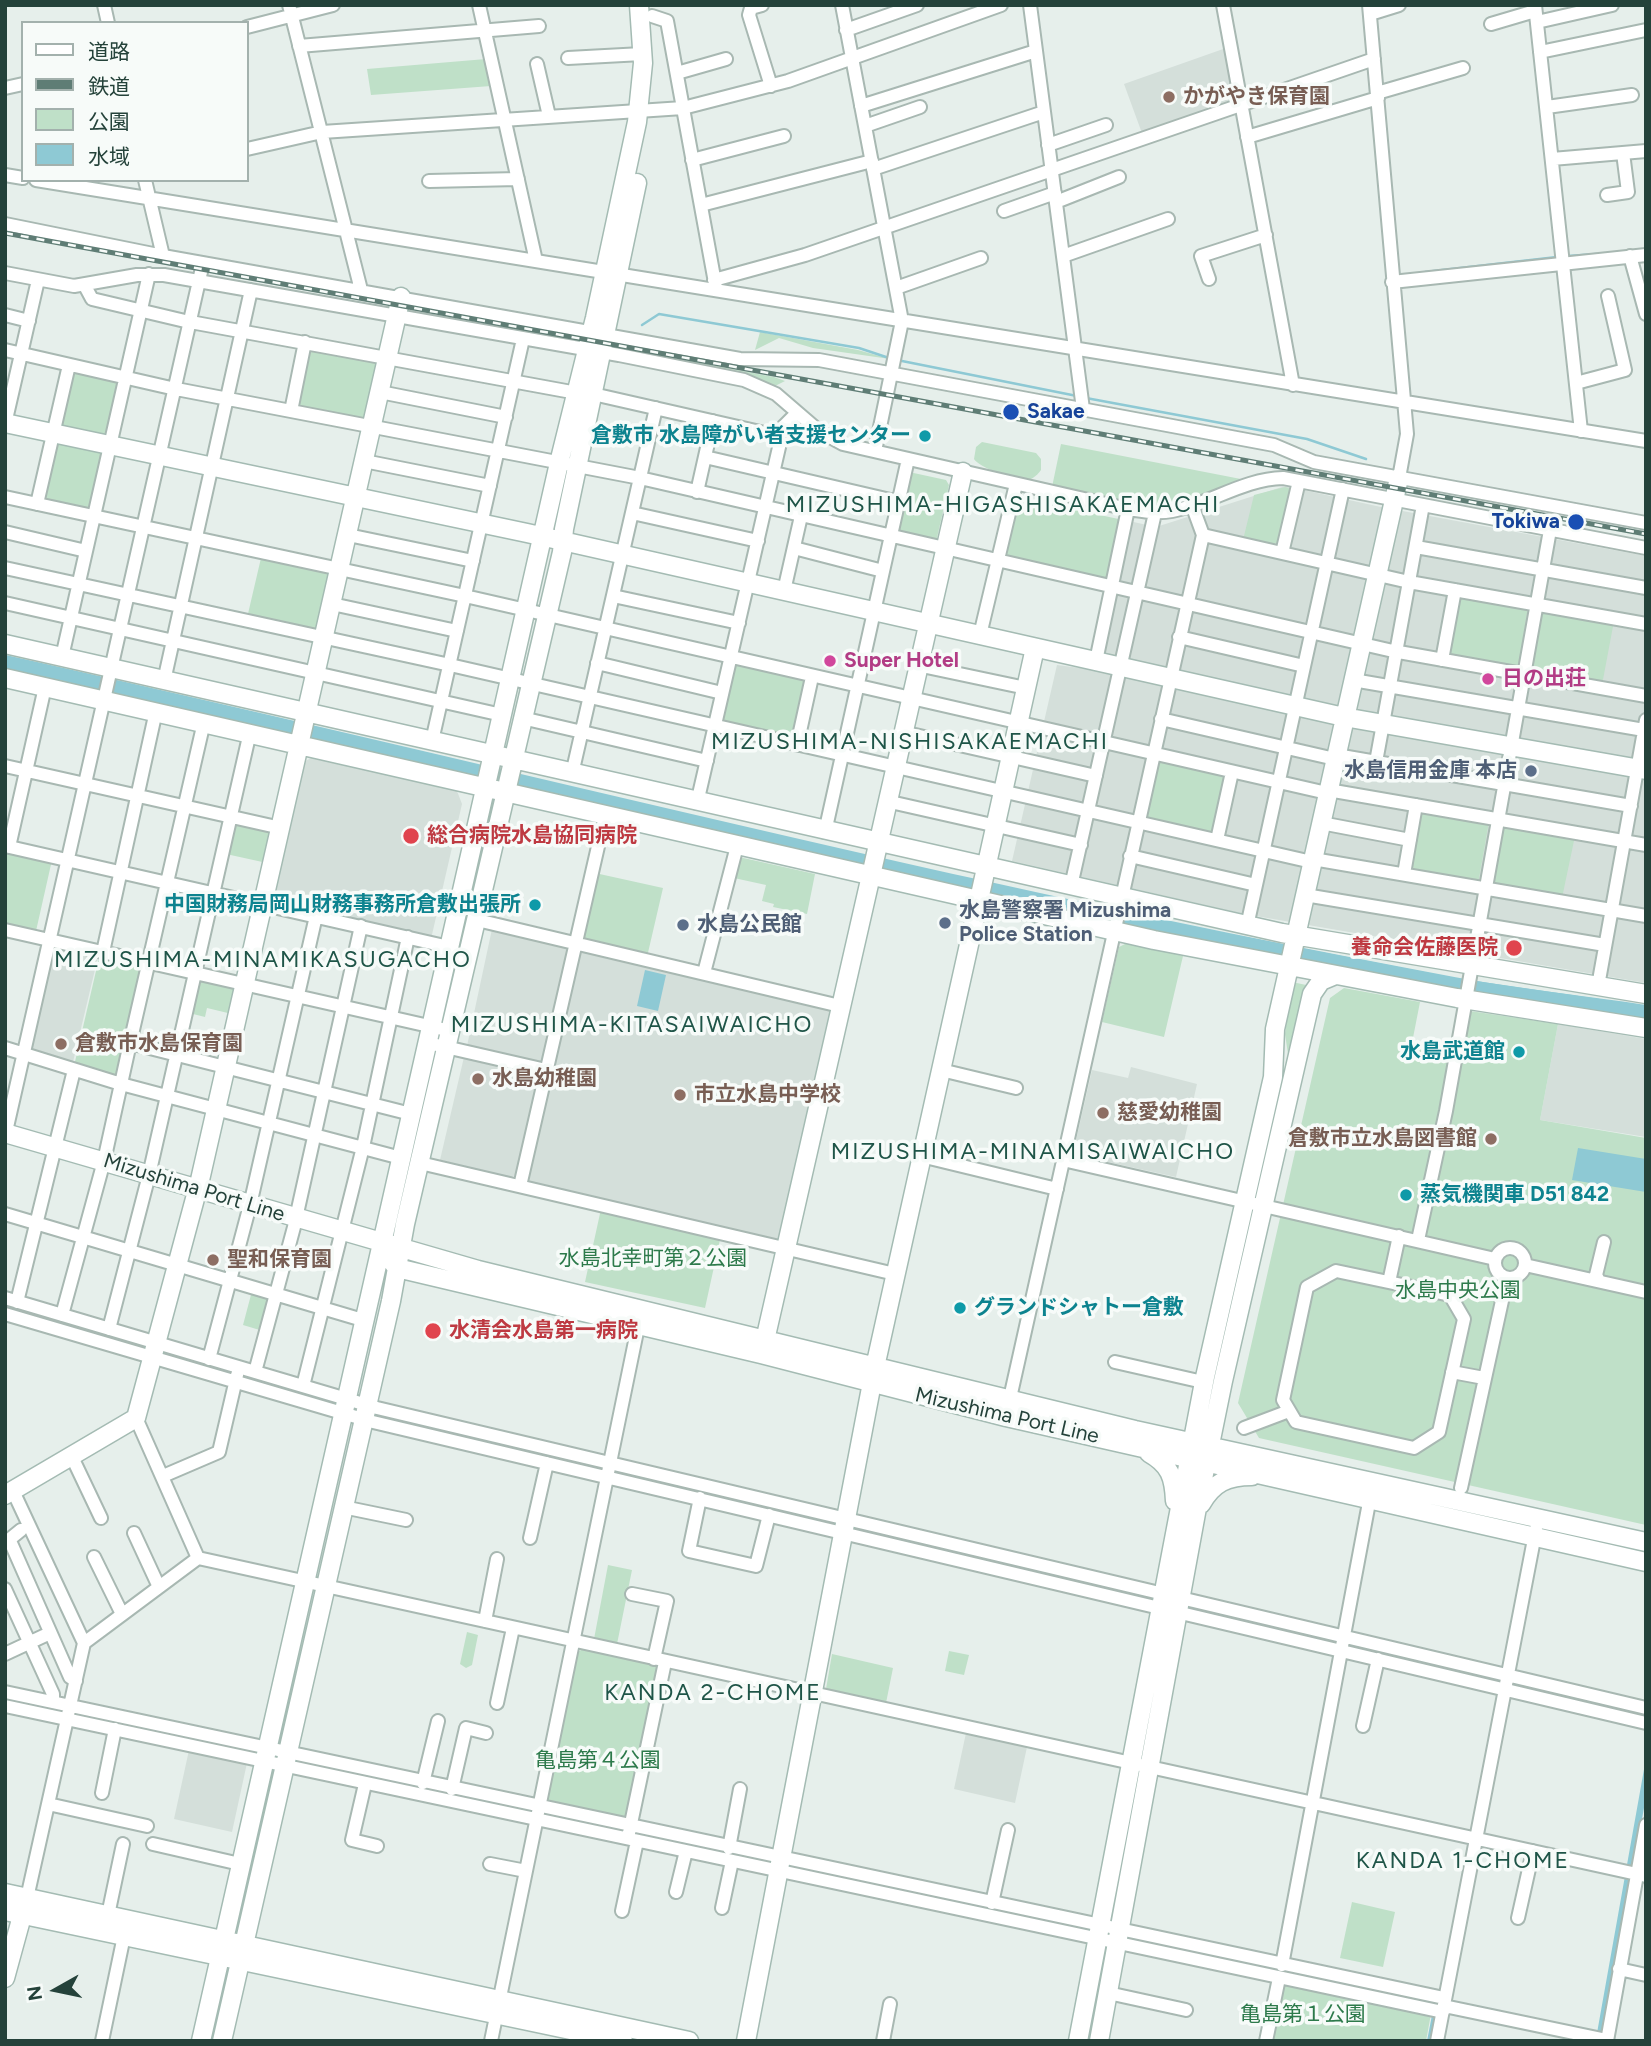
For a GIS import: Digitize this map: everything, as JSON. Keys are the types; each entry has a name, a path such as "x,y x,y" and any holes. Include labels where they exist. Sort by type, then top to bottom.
{"street":[{"path":"248,27 290,10 334,5"},
{"path":"479,5 536,261"},
{"path":"762,5 751,8 749,15 771,86"},
{"path":"842,5 902,321 875,452"},
{"path":"846,30 917,5"},
{"path":"248,149 322,132 683,108 771,86 1001,5"},
{"path":"1030,5 1083,409"},
{"path":"1223,5 1293,385"},
{"path":"1078,2041 1131,1764 1170,1603 1196,1513 1200,1451 1210,1380 1244,1201 1273,1077 1280,1010 1407,434 1370,10 1399,5"},
{"path":"1491,24 1536,13 1612,5"},
{"path":"645,111 642,54 647,9"},
{"path":"647,9 667,21 715,286"},
{"path":"222,2041 254,1889 287,1760 420,1163 548,616 578,466 585,393 645,111 647,9"},
{"path":"290,10 361,290"},
{"path":"1536,13 1581,431"},
{"path":"299,46 539,26"},
{"path":"1540,52 1646,30"},
{"path":"861,106 1036,51"},
{"path":"568,58 642,54"},
{"path":"715,286 1374,59"},
{"path":"677,73 726,60"},
{"path":"537,64 549,116"},
{"path":"1247,137 1463,68"},
{"path":"1546,107 1632,95"},
{"path":"865,126 920,107"},
{"path":"701,205 872,165 1044,112"},
{"path":"1048,145 1106,125"},
{"path":"692,160 784,135"},
{"path":"1552,159 1646,151"},
{"path":"1607,195 1628,192 1623,153"},
{"path":"1004,211 1119,177"},
{"path":"429,181 518,180"},
{"path":"47,182 612,274 715,286 1075,350 1646,441"},
{"path":"145,182 163,256"},
{"path":"1063,256 1168,219"},
{"path":"5,224 163,256 740,359 810,359 891,372 1274,445 1314,462 1646,523"},
{"path":"1209,279 1202,256 1266,235"},
{"path":"1392,282 1564,261 1646,255"},
{"path":"1630,256 1646,314"},
{"path":"896,288 981,258"},
{"path":"5,1134 203,262"},
{"path":"5,273 85,286 149,275 200,280 594,352 761,386 776,394 818,431 843,444 1128,509 1155,513 1192,505 1268,479 1299,481 1646,548"},
{"path":"62,657 149,275"},
{"path":"38,280 22,354 10,386 5,424 563,541 1344,717 1641,769"},
{"path":"85,286 92,299 142,311 585,393 769,434 779,431 797,413"},
{"path":"164,681 251,290"},
{"path":"1576,383 1625,370 1608,296"},
{"path":"198,1558 136,1418 198,1189 401,297"},
{"path":"5,315 29,321"},
{"path":"432,741 523,339"},
{"path":"291,411 305,342"},
{"path":"5,350 126,378 640,478 1397,652 1646,696"},
{"path":"37,504 69,365"},
{"path":"380,392 506,416"},
{"path":"201,2041 559,463 585,393"},
{"path":"572,774 656,408"},
{"path":"698,492 713,421"},
{"path":"697,803 780,443 779,431"},
{"path":"705,457 898,502"},
{"path":"825,832 908,459"},
{"path":"365,461 490,486"},
{"path":"763,1347 916,665 963,472"},
{"path":"1282,553 1299,481"},
{"path":"980,635 1016,484"},
{"path":"1247,926 1343,489"},
{"path":"5,497 465,596 730,659 1278,782 1646,845"},
{"path":"1006,1417 1203,535 1192,505"},
{"path":"1376,762 1423,505"},
{"path":"1096,661 1128,509"},
{"path":"632,513 758,541"},
{"path":"1071,886 1155,513"},
{"path":"784,591 801,516"},
{"path":"1418,1240 1466,996 1550,530"},
{"path":"5,532 86,551"},
{"path":"348,535 473,561"},
{"path":"1203,535 1409,582 1646,624"},
{"path":"1416,547 1646,588"},
{"path":"794,548 883,571"},
{"path":"5,568 450,665 1263,850 1646,916"},
{"path":"1442,660 1455,590"},
{"path":"613,596 739,623"},
{"path":"5,603 502,715"},
{"path":"332,604 457,631"},
{"path":"1180,637 1304,666"},
{"path":"5,644 62,657 111,673 164,681 304,729 509,778 605,816 737,846 873,861 983,885 1114,928 1646,994"},
{"path":"746,2041 843,1525 874,1375 1035,648"},
{"path":"597,663 722,693"},
{"path":"916,665 1026,688"},
{"path":"797,745 812,677"},
{"path":"5,678 45,687 106,695 156,711 250,732 304,729 432,741 488,773 509,778 572,774 825,832 873,861 983,885 1071,886 1120,903 1247,926 1333,976 1646,1028"},
{"path":"1353,680 1517,709 1645,725 1641,769 1631,806 1598,986"},
{"path":"45,687 7,847 449,947"},
{"path":"103,952 156,711"},
{"path":"522,718 707,761"},
{"path":"1161,719 1286,748 1631,806"},
{"path":"56,1320 83,1238 104,1161 204,722"},
{"path":"109,1329 149,1175 250,732"},
{"path":"902,732 1096,776"},
{"path":"5,766 281,828"},
{"path":"1217,840 1232,772"},
{"path":"886,801 1080,845"},
{"path":"1404,874 1416,805"},
{"path":"520,1185 605,816"},
{"path":"1321,823 1410,840"},
{"path":"704,973 737,846"},
{"path":"1130,856 1256,885"},
{"path":"1305,895 1605,944"},
{"path":"209,1359 250,1205 316,916"},
{"path":"477,920 840,1006"},
{"path":"255,1372 296,1219 361,926"},
{"path":"5,930 391,1017 429,1035 546,1070"},
{"path":"303,1386 343,1233 408,937"},
{"path":"1134,1437 1177,1428 1210,1380 1264,1205 1312,994 1321,981 1333,976"},
{"path":"1280,1010 1289,1096"},
{"path":"130,1043 411,1114"},
{"path":"5,1048 121,1084 401,1158"},
{"path":"74,1070 37,1224 11,1300 56,1320 156,1351 547,1462 609,1470 711,1495 769,1515 843,1525"},
{"path":"941,1070 1016,1088"},
{"name":"Mizushima Port Line","path":"5,1134 640,1318"},
{"path":"921,1156 1056,1189"},
{"path":"1063,1160 1494,1259"},
{"path":"420,1163 895,1274"},
{"path":"5,1214 366,1321"},
{"path":"1389,1282 1398,1236"},
{"path":"1599,1281 1596,1275 1604,1242"},
{"path":"383,1244 397,1268"},
{"path":"1513,1247 1524,1256 1525,1265 1518,1275 1507,1278 1497,1271 1494,1259 1499,1251 1513,1247"},
{"path":"1525,1265 1646,1292"},
{"name":"Mizushima Port Line","path":"397,1268 640,1318 874,1375 1006,1417 1134,1437 1200,1451 1269,1477 1646,1562"},
{"path":"1336,1271 1389,1282 1450,1295 1464,1319 1439,1432 1414,1448 1296,1422 1283,1400 1307,1287 1336,1271"},
{"path":"1461,1488 1507,1278"},
{"path":"5,1314 109,1329 156,1351 209,1359 237,1374 255,1372 303,1386 345,1406"},
{"path":"491,2041 640,1318"},
{"path":"1115,1362 1210,1380"},
{"path":"1452,1372 1484,1378"},
{"path":"163,1476 219,1452 237,1374"},
{"name":"Mizushima Port Line","path":"874,1375 1010,1399 1134,1437"},
{"path":"1210,1380 1223,1428 1240,1452"},
{"path":"1244,1428 1289,1410"},
{"path":"365,1412 1505,1682 1646,1723"},
{"path":"5,1978 18,1908 48,1804 84,1643 9,1493 136,1418"},
{"path":"1099,2041 1150,1768 1170,1603 1175,1529 1174,1487 1170,1471 1134,1437"},
{"path":"1175,1529 1200,1451"},
{"name":"Mizushima Port Line","path":"1200,1451 1240,1452 1646,1542"},
{"path":"72,1457 101,1518"},
{"path":"530,1538 547,1462"},
{"path":"1196,1513 1218,1482 1239,1476 1269,1477"},
{"path":"1266,2041 1373,1481"},
{"path":"711,1495 689,1551 756,1566 769,1515"},
{"path":"343,1507 406,1520"},
{"path":"1437,2041 1440,2007 1476,1839 1538,1518"},
{"path":"21,1530 11,1536 8,1542 70,1677 76,1681"},
{"path":"134,1533 159,1587"},
{"path":"94,1558 122,1614"},
{"path":"84,1643 198,1558 1635,1874"},
{"path":"485,1621 497,1559"},
{"path":"5,1589 53,1694 53,1702"},
{"path":"622,1911 667,1601 632,1594"},
{"path":"497,1703 513,1628"},
{"path":"5,1654 50,1633"},
{"path":"1342,1643 1378,1659 1646,1708"},
{"path":"1363,1726 1378,1659"},
{"path":"5,1692 53,1702 69,1713 115,1729 265,1755"},
{"path":"5,1706 69,1713 287,1760 424,1783 686,1851 732,1861 778,1865 992,1903 1098,1933"},
{"path":"424,1783 438,1721"},
{"path":"452,1789 466,1728 486,1733"},
{"path":"102,1793 115,1729"},
{"path":"287,1760 365,1784 538,1813"},
{"path":"365,1784 352,1840 377,1846"},
{"path":"729,1848 740,1789"},
{"path":"48,1804 147,1826"},
{"path":"631,1835 729,1848 778,1865 1440,2007 1604,2039 1646,1825"},
{"path":"992,1903 1008,1830"},
{"path":"108,1915 123,1844"},
{"path":"153,1844 240,1864"},
{"path":"676,1892 686,1851"},
{"path":"1518,1918 1533,1851"},
{"path":"722,1908 732,1861"},
{"path":"490,1864 526,1871"},
{"path":"5,1893 18,1908 124,1936 175,1938 217,1926 235,1887"},
{"path":"254,1889 258,1936 307,1965"},
{"path":"18,1908 108,1915 175,1938 498,2007 689,2041"},
{"path":"102,2041 124,1936"},
{"path":"175,1938 205,1963 209,1972 207,2012"},
{"path":"228,2016 249,1974 307,1965"},
{"path":"1619,1969 1646,1975"},
{"path":"1108,1993 1186,2010"},
{"path":"883,2041 890,2004"},
{"path":"498,2007 623,2041"}],"shaded area":[{"path":"1226,48 1237,102 1143,136 1124,84"},
{"path":"1285,486 1381,507 1646,556 1646,983 1244,914 1012,861 1057,665 1095,670 1129,521 1156,527"},
{"path":"311,758 457,791 462,804 431,939 272,903 302,763"},
{"path":"492,929 565,945 569,952 546,1059 540,1062 467,1046"},
{"path":"59,948 98,957 72,1066 31,1053 53,952"},
{"name":"市立水島中学校","path":"585,949 830,1007 834,1014 782,1238 774,1241 531,1183 527,1175 579,952"},
{"path":"1558,1024 1646,1039 1646,1137 1540,1120"},
{"path":"464,1057 536,1073 540,1082 520,1173 511,1177 440,1160"},
{"path":"1131,1067 1197,1084 1176,1177 1076,1155 1074,1149 1092,1070 1128,1078"},
{"path":"966,1733 1027,1747 1015,1803 954,1789"},
{"path":"189,1750 247,1763 232,1832 174,1819"}],"green space":[{"path":"486,59 491,86 371,95 367,69"},
{"path":"760,332 858,350 890,359 813,348 779,338 755,350"},
{"path":"309,348 381,362 366,422 294,408"},
{"path":"680,359 774,377 785,381 775,386"},
{"path":"70,370 122,381 109,439 58,428"},
{"path":"53,442 105,453 93,512 41,501"},
{"path":"982,442 1036,453 1041,459 1041,470 1033,478 1024,481 996,473 974,459 976,447"},
{"path":"1061,444 1246,480 1173,507 1145,508 1052,487"},
{"path":"909,472 946,480 949,485 936,542 895,533"},
{"path":"1285,487 1292,489 1281,540 1269,547 1243,540 1254,495"},
{"path":"1017,497 1123,520 1109,582 1002,555"},
{"path":"261,558 332,573 318,635 247,618"},
{"path":"1457,595 1528,607 1518,669 1446,656"},
{"path":"1543,609 1614,621 1602,685 1530,671"},
{"path":"736,664 808,681 793,741 722,724"},
{"path":"1158,759 1228,774 1214,836 1144,820"},
{"path":"490,807 493,810 445,1024 440,1022"},
{"path":"1419,810 1489,822 1478,884 1407,873"},
{"path":"234,820 274,829 267,863 226,854"},
{"path":"1504,824 1575,836 1562,898 1491,886"},
{"path":"5,849 52,860 36,931 5,924"},
{"path":"739,857 815,874 807,914 773,907 774,904 762,901 766,885 734,878"},
{"path":"595,873 663,888 647,957 583,941 581,936"},
{"path":"1129,942 1183,956 1164,1037 1102,1022 1119,947"},
{"path":"99,958 144,968 118,1079 74,1066"},
{"path":"197,980 233,987 236,995 232,1014 207,1008 205,1017 189,1013"},
{"path":"1292,982 1311,986 1290,1067 1285,1034"},
{"name":"水島中央公園","path":"1344,988 1420,1002 1412,1043 1462,1052 1470,1011 1558,1024 1540,1120 1646,1138 1646,1525 1259,1438 1238,1403 1330,998"},
{"name":"水島北幸町第２公園","path":"601,1209 721,1235 705,1308 585,1282"},
{"path":"252,1291 272,1297 263,1331 243,1325"},
{"path":"608,1565 632,1570 617,1644 594,1639"},
{"path":"467,1632 478,1635 472,1665 466,1668 460,1664"},
{"name":"亀島第４公園","path":"584,1648 657,1666 660,1670 625,1821 550,1805 547,1799 578,1652"},
{"path":"949,1651 969,1655 964,1675 945,1671"},
{"path":"832,1654 893,1668 886,1703 826,1689"},
{"path":"1352,1902 1395,1912 1383,1967 1340,1958"},
{"name":"亀島第１公園","path":"1286,1983 1431,2014 1426,2041 1271,2041 1281,1988"}],"water":[{"path":"645,970 666,975 658,1011 637,1006"},
{"path":"1578,1148 1646,1159 1646,1192 1572,1180"},
{"path":"5,1303 330,1398 328,1404 5,1310"},
{"path":"384,1413 833,1519 833,1525 383,1420"},
{"path":"857,1525 1145,1593 1143,1600 856,1530"},
{"path":"1198,1606 1646,1713 1646,1719 1197,1613"},
{"path":"5,1697 250,1748 249,1754 5,1702"},
{"path":"1646,1758 1646,1797 1603,2033 1597,2033"},
{"path":"304,1761 767,1859 766,1864 304,1766"},
{"path":"792,1865 1083,1927 1082,1932 791,1870"},
{"path":"1136,1938 1440,2002 1432,2041 1427,2041 1432,2015 1135,1944"}],"waterway":[{"path":"1568,256 1596,254"},
{"path":"1425,272 1557,257"},
{"path":"642,325 659,314 859,348 889,358"},
{"path":"902,361 1077,396"},
{"path":"1086,398 1307,439 1366,459"},
{"path":"5,658 104,680"},
{"path":"5,664 1090,913 1454,986 1646,1014"},
{"path":"111,681 295,724"},
{"path":"309,727 483,769"},
{"path":"516,777 868,857"},
{"path":"881,860 977,882"},
{"path":"991,885 1114,913"},
{"path":"1124,915 1286,946"},
{"path":"1299,949 1464,981"},
{"path":"1474,982 1646,1007"}],"railway":[{"path":"5,233 1646,534"}],"place":[{"name":"かがやき保育園","path":"1169,97"},
{"name":"Sakae","path":"1011,412"},
{"name":"倉敷市 水島障がい者支援センター","path":"925,436"},
{"name":"Tokiwa","path":"1576,522"},
{"name":"Super Hotel","path":"830,661"},
{"name":"日の出荘","path":"1488,679"},
{"name":"水島信用金庫 本店","path":"1531,771"},
{"name":"総合病院水島協同病院","path":"411,836"},
{"name":"中国財務局岡山財務事務所倉敷出張所","path":"535,905"},
{"name":"水島警察署 Mizushima Police Station","path":"945,923"},
{"name":"水島公民館","path":"683,925"},
{"name":"養命会佐藤医院","path":"1514,948"},
{"name":"倉敷市水島保育園","path":"61,1044"},
{"name":"水島武道館","path":"1519,1052"},
{"name":"水島幼稚園","path":"478,1079"},
{"name":"市立水島中学校","path":"680,1095"},
{"name":"慈愛幼稚園","path":"1103,1113"},
{"name":"倉敷市立水島図書館","path":"1491,1139"},
{"name":"蒸気機関車 D51 842","path":"1406,1195"},
{"name":"聖和保育園","path":"213,1260"},
{"name":"グランドシャトー倉敷","path":"960,1308"},
{"name":"水清会水島第一病院","path":"433,1331"}],"district":[{"name":"MIZUSHIMA-HIGASHISAKAEMACHI","path":"1003,505"},
{"name":"MIZUSHIMA-NISHISAKAEMACHI","path":"910,742"},
{"name":"MIZUSHIMA-MINAMIKASUGACHO","path":"263,960"},
{"name":"MIZUSHIMA-KITASAIWAICHO","path":"632,1025"},
{"name":"MIZUSHIMA-MINAMISAIWAICHO","path":"1033,1152"},
{"name":"KANDA 2-CHOME","path":"713,1693"},
{"name":"KANDA 1-CHOME","path":"1463,1861"}]}
